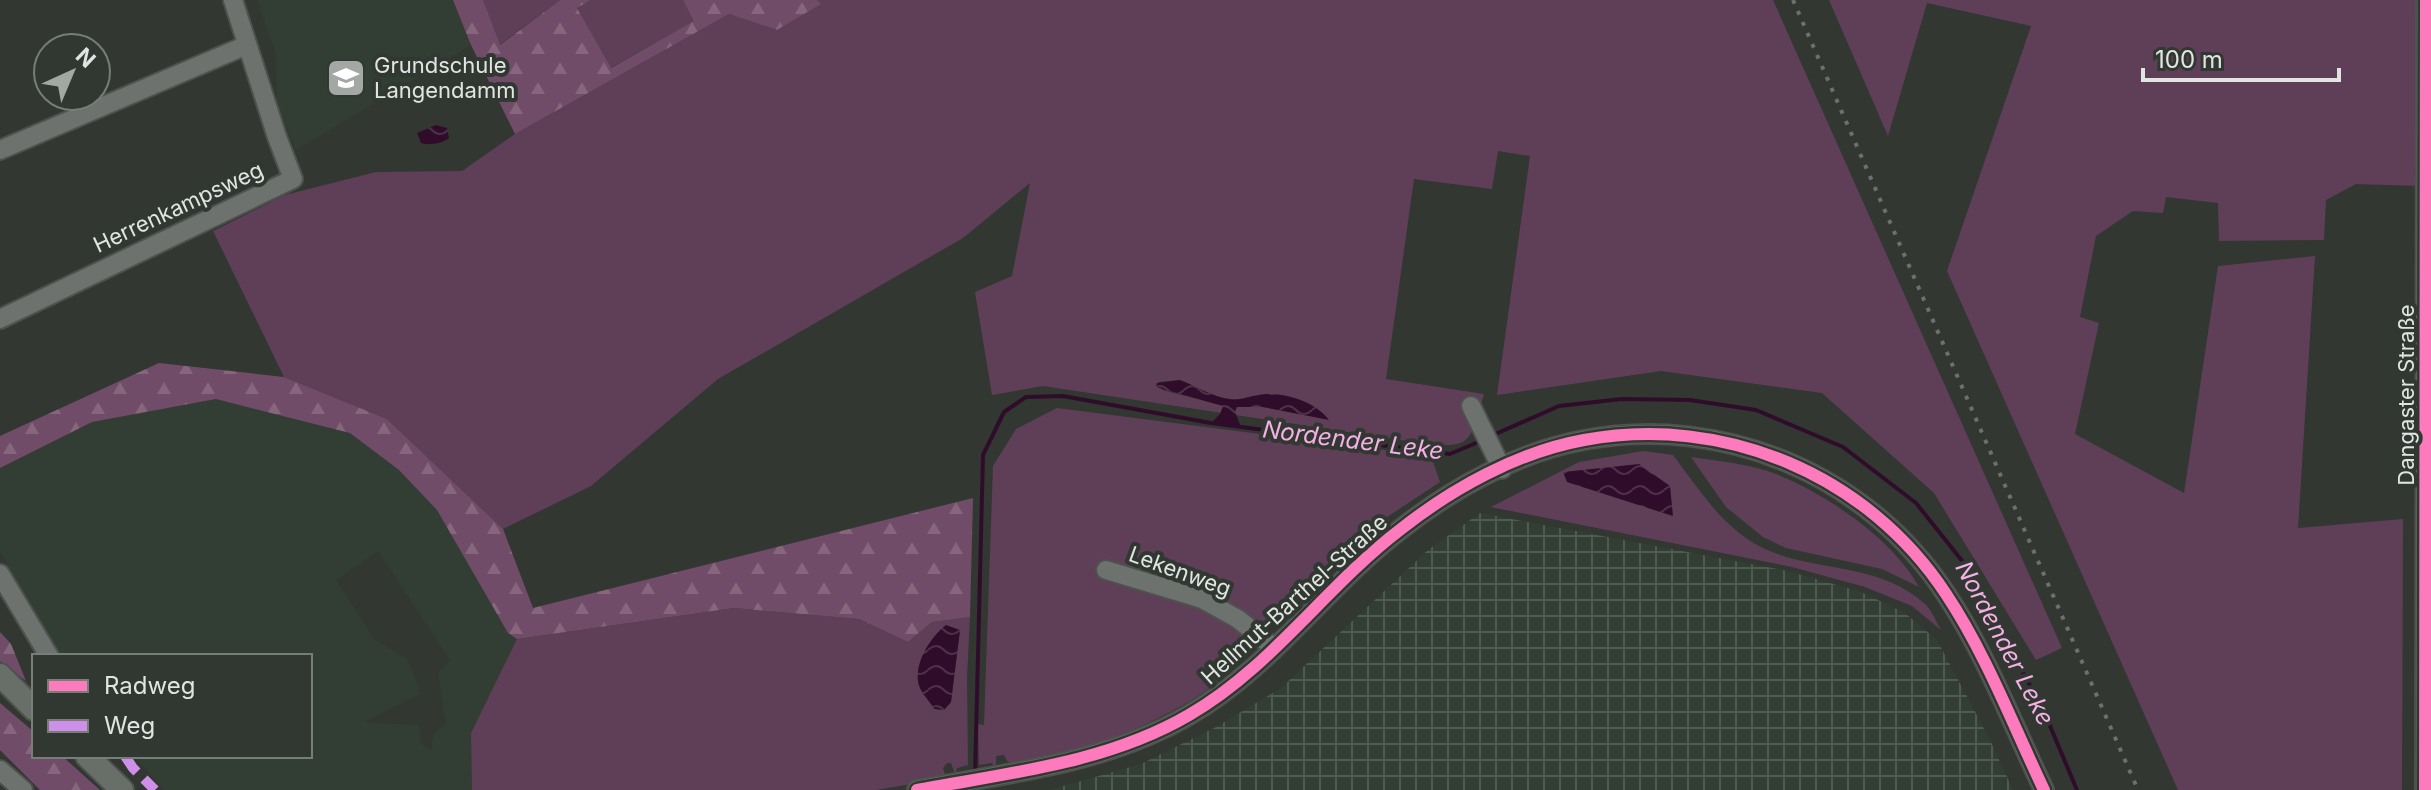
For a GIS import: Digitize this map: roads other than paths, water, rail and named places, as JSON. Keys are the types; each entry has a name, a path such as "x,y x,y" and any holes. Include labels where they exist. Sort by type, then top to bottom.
{"main road":[{"path":"0,675 32,707"},
{"path":"0,688 32,707"},
{"path":"89,758 122,790"}],"street":[{"name":"Herrenkampsweg","path":"0,319 293,179 233,0"},
{"name":"Dangaster Straße","path":"2425,790 2426,0"},
{"path":"0,150 247,45"},
{"path":"1471,406 1502,469"},
{"name":"Hellmut-Barthel-Straße","path":"917,790 1082,757 1122,745 1187,716 1219,696 1274,648 1372,552 1401,528 1476,480 1540,451 1585,440 1656,433 1712,438 1792,463 1828,481 1863,504 1893,531 1947,594 1982,659 2044,790"},
{"name":"Lekenweg","path":"1106,570 1202,599 1238,619 1274,648"},
{"path":"0,574 48,654"},
{"path":"0,770 23,790"}],"water":[{"path":"436,125 447,128 449,138 436,144 421,143 417,133"},
{"path":"1180,380 1228,399 1266,394 1292,397 1317,408 1329,420 1263,407 1237,407 1235,412 1241,427 1211,423 1223,406 1156,387 1157,383"},
{"path":"1639,464 1670,486 1673,516 1567,482 1563,472"},
{"path":"946,625 960,630 951,702 944,710 935,709 923,693 918,671 928,645"}],"waterway":[{"name":"Nordender Leke","path":"975,776 983,455 1004,412 1026,397 1063,396 1211,423 1450,454 1483,440"},
{"name":"Nordender Leke","path":"1491,436 1559,406 1622,399 1690,400 1756,410 1843,447 1916,503 1967,567 2045,714 2077,790"}],"railway":[{"path":"1793,0 2138,790"}],"place":[{"name":"Grundschule Langendamm","path":"346,78"}]}
